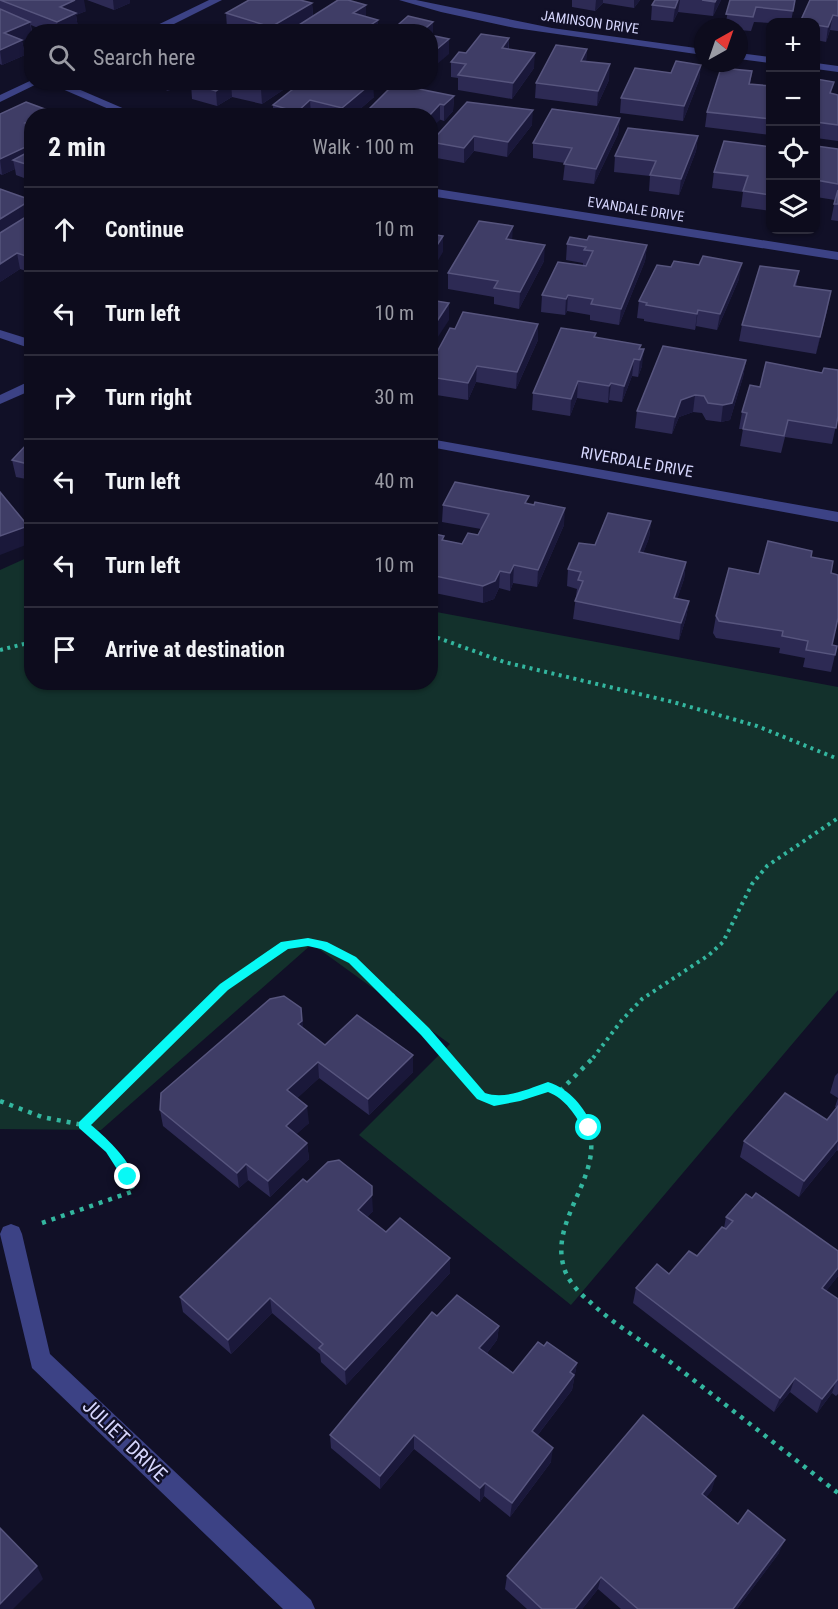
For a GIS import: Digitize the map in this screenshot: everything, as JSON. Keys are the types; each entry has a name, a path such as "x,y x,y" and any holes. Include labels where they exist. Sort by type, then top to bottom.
{"street":[{"path":"165,24 217,0"},
{"name":"JAMINSON DRIVE","path":"404,0 466,16 524,27 694,51"},
{"path":"748,58 766,60"},
{"path":"820,67 838,69"},
{"path":"0,99 24,88"},
{"path":"69,90 114,108"},
{"name":"EVANDALE DRIVE","path":"438,193 838,256"},
{"path":"0,334 24,342"},
{"path":"0,400 24,388"},
{"name":"RIVERDALE DRIVE","path":"438,444 838,517"},
{"name":"JULIET DRIVE","path":"11,1234 40,1360 302,1609"}],"path":[{"path":"438,637 503,661 707,710 792,737 838,759"},
{"path":"0,650 24,644"},
{"path":"560,1092 597,1054 622,1020 642,999 709,955 723,942 752,884 767,866 838,818"},
{"path":"83,1125 224,987 285,945 308,942 323,945 352,960 425,1032 481,1096 494,1101 548,1087 560,1092 577,1108 589,1128 593,1150 589,1171 570,1216 559,1254 561,1268 571,1283 600,1310 838,1493"},
{"path":"0,1101 42,1118 83,1125 110,1148 134,1191 11,1234"}],"green space":[{"path":"24,559 24,690 438,690 438,612 838,687 838,990 571,1305 359,1135 450,1044 312,944 101,1130 0,1129 0,570"}],"building":[{"path":"0,0 75,0 60,7 76,13 57,22"},
{"path":"249,0 300,0 312,3 276,24 261,24 226,13"},
{"path":"338,0 366,5 353,13 378,20 372,24 300,24"},
{"path":"655,0 678,0 675,8 652,5"},
{"path":"730,0 795,0 793,11 756,7 753,17 726,14"},
{"path":"810,0 838,0 838,16 833,15 828,27 820,26 820,18 802,18"},
{"path":"0,9 30,22 4,33 22,40 0,50"},
{"path":"408,16 433,22 431,24 399,24"},
{"path":"481,34 509,38 502,48 535,53 513,83 458,75 466,64 451,62 459,52 466,53"},
{"path":"438,37 449,39 438,48"},
{"path":"556,45 587,49 581,61 610,64 598,91 536,83"},
{"path":"676,61 694,64 694,72 698,72 684,106 621,98 635,68 671,73"},
{"path":"752,71 749,84 766,86 766,118 707,112 720,72"},
{"path":"820,80 834,82 830,93 838,95 838,125 820,123"},
{"path":"292,90 363,90 342,108 310,100 301,108 283,108 273,105"},
{"path":"388,90 424,90 454,96 444,105 440,104 436,108 370,108"},
{"path":"26,102 42,108 24,108 24,148 0,159 0,114"},
{"path":"467,102 533,110 508,142 474,136 464,148 438,143 438,134"},
{"path":"552,109 620,118 596,169 564,164 572,148 533,143"},
{"path":"628,128 698,136 681,179 650,175 656,161 615,156"},
{"path":"724,141 766,146 766,194 743,191 748,176 714,172"},
{"path":"820,147 838,149 838,184 820,181"},
{"path":"24,154 24,163 13,160"},
{"path":"0,189 24,198 24,204 0,219"},
{"path":"838,190 838,204 834,204"},
{"path":"24,218 24,255 17,253 0,264 0,233"},
{"path":"479,221 513,226 506,239 545,245 520,292 494,288 498,281 448,273"},
{"path":"589,236 647,245 621,309 591,304 593,299 568,295 566,299 542,295 558,262 586,266 593,251 584,250 586,247 567,244 570,237 587,240"},
{"path":"703,256 742,263 720,314 698,310 697,314 646,305 647,303 639,301 657,265 671,267 674,261 699,265"},
{"path":"760,266 799,271 794,286 831,291 820,337 742,325"},
{"path":"438,301 449,303 438,320"},
{"path":"463,312 538,324 517,372 477,366 468,383 438,378 438,350 450,328 455,329"},
{"path":"561,328 596,333 594,337 641,345 639,349 644,349 640,360 634,359 624,386 578,381 571,399 533,393"},
{"path":"663,346 746,360 732,403 723,405 708,403 704,396 695,395 681,400 675,417 637,411"},
{"path":"766,362 822,373 824,368 838,370 836,428 788,420 784,436 743,429 747,413 742,412 750,385 760,387"},
{"path":"24,447 24,463 12,460"},
{"path":"455,482 529,496 525,503 534,505 535,502 565,508 538,570 514,565 510,573 500,571 495,581 483,586 438,577 438,535 444,536 442,540 462,544 468,533 478,535 489,514 443,505"},
{"path":"0,492 24,521 24,527 0,536"},
{"path":"608,513 651,521 639,552 686,562 674,598 689,601 681,623 575,601 583,581 578,580 581,572 568,569 579,543 595,545"},
{"path":"768,541 812,551 811,557 833,561 831,573 838,575 838,618 832,645 837,646 835,655 806,650 808,641 782,636 783,631 719,621 716,616 729,568 759,574"},
{"path":"284,996 301,1008 302,1021 298,1024 325,1045 357,1015 413,1055 368,1099 318,1062 287,1090 307,1106 286,1126 307,1143 268,1181 246,1164 237,1173 160,1110 161,1093 270,999"},
{"path":"785,1093 827,1120 838,1106 838,1140 804,1181 744,1141"},
{"path":"339,1160 372,1186 372,1195 358,1210 386,1232 400,1218 450,1258 345,1370 319,1348 323,1344 270,1298 228,1340 180,1297 303,1179 307,1182 328,1162"},
{"path":"756,1193 838,1251 838,1268 822,1288 838,1299 838,1379 822,1399 795,1378 780,1398 636,1288 657,1264 669,1274 689,1251 697,1256 722,1227 726,1229 733,1221 726,1217 746,1194 752,1198"},
{"path":"457,1295 499,1326 479,1348 513,1373 538,1342 544,1346 547,1342 577,1363 570,1372 574,1375 532,1431 553,1448 512,1503 485,1483 480,1488 414,1435 380,1476 330,1435 432,1312 437,1316"},
{"path":"643,1415 716,1476 702,1494 738,1524 748,1510 785,1540 733,1609 638,1609 601,1577 575,1609 542,1609 507,1576"},
{"path":"0,1528 37,1566 0,1604"}],"route":[{"path":"128,1177 110,1148 83,1125 224,987 285,945 308,942 338,951 352,960 425,1032 481,1096 494,1101 548,1087 560,1092 577,1108 589,1128"}]}
